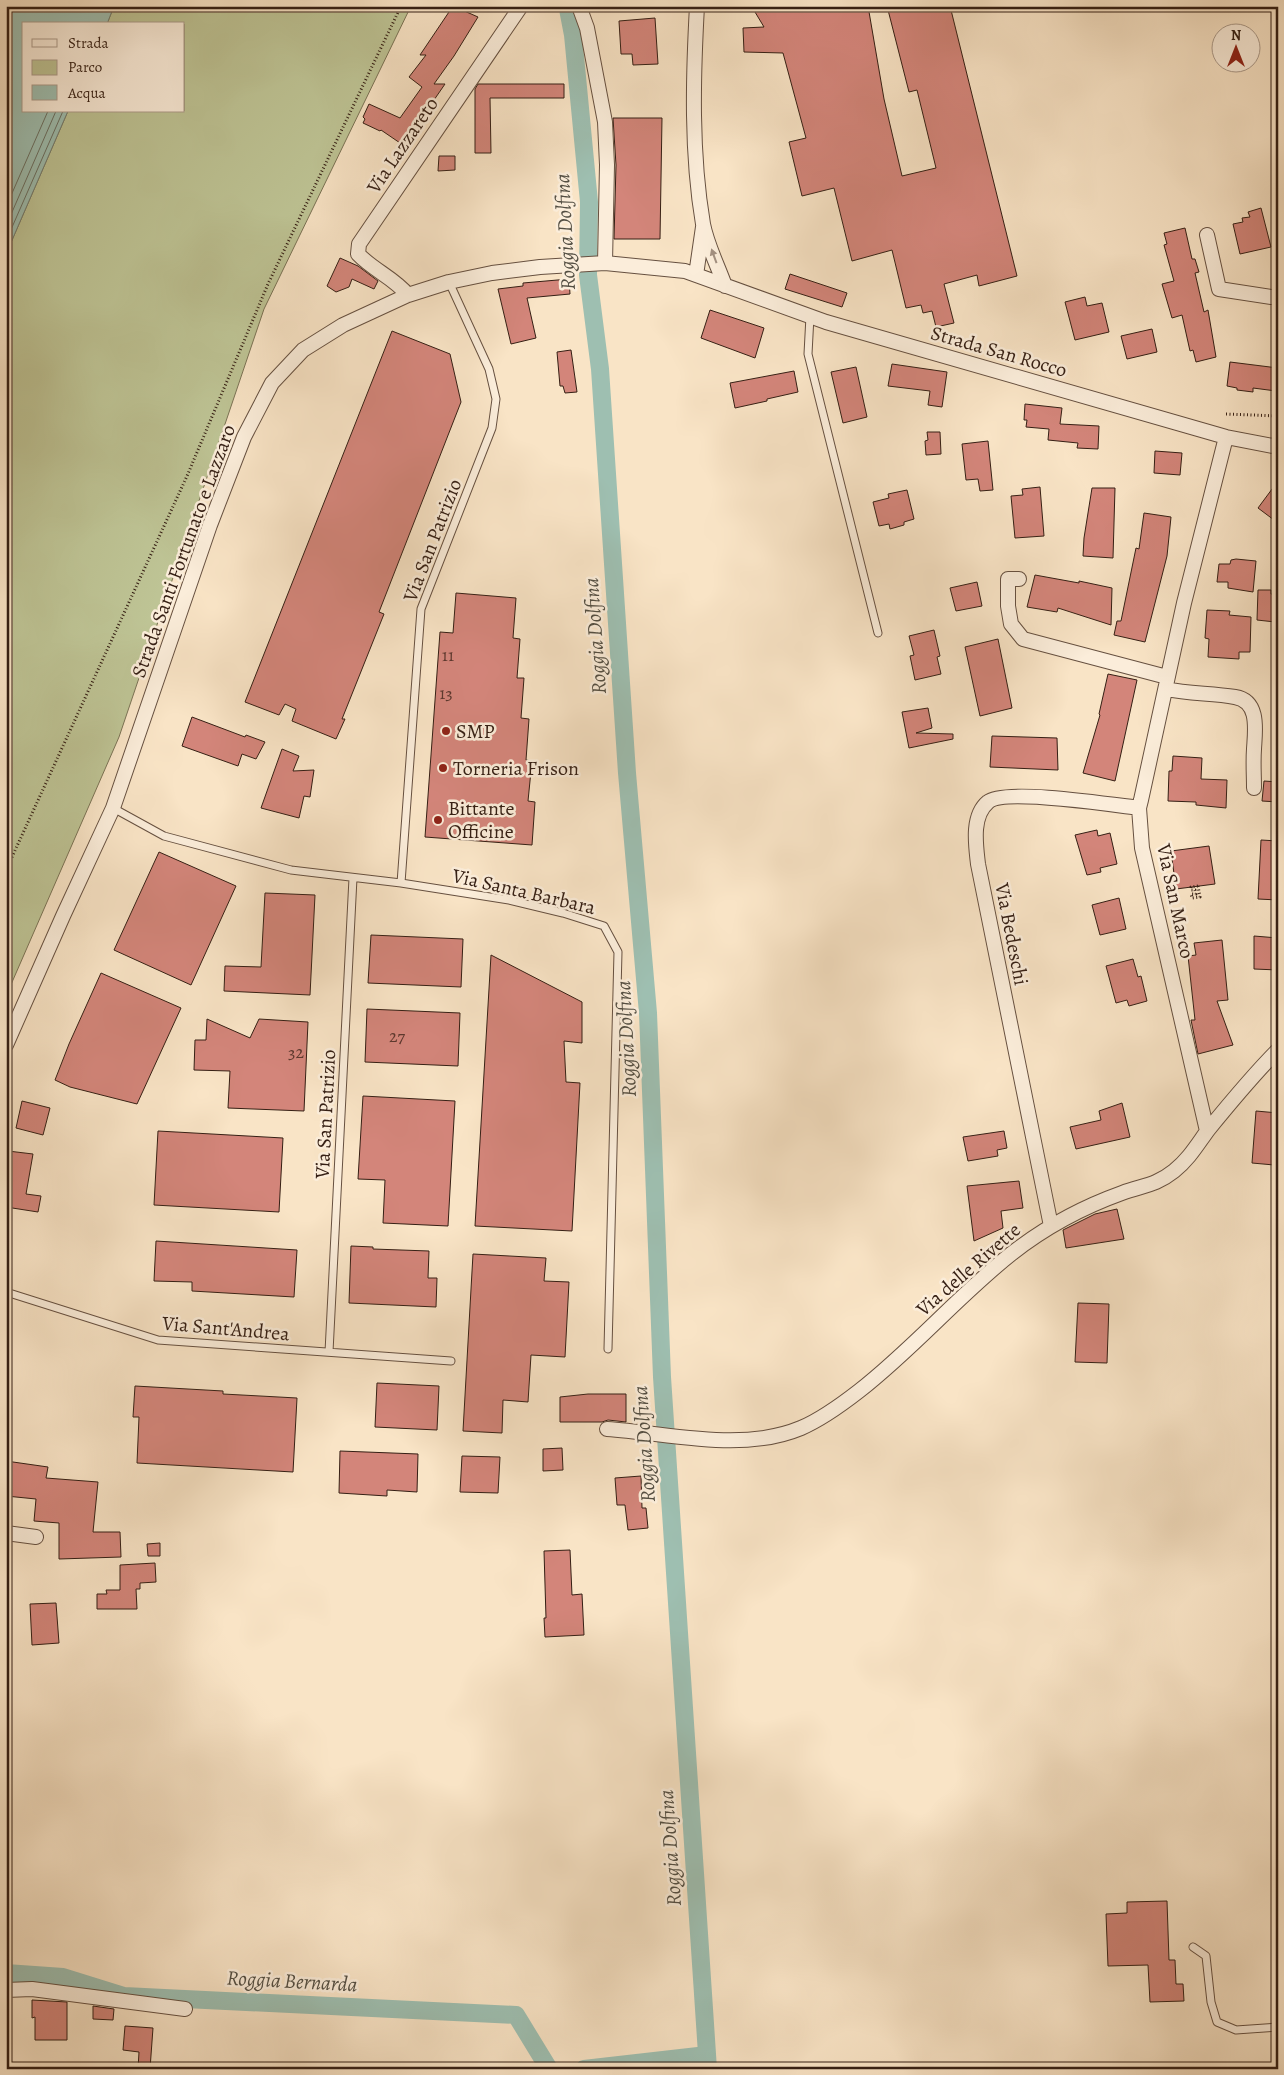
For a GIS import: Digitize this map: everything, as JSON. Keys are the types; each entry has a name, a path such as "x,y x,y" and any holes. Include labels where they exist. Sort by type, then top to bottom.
{"street":[{"name":"Via Lazzareto","path":"408,295 400,286 368,266 358,254 359,244 521,6"},
{"path":"579,6 587,28 605,122 607,165 600,264"},
{"path":"696,275 703,226 697,168 694,90 697,6"},
{"path":"703,226 725,286"},
{"path":"1207,234 1219,289 1278,298"},
{"name":"Strada Santi Fortunato e Lazzaro","path":"6,1045 113,808 210,525 244,437 272,383 302,350 343,325 408,295 449,282 492,273 575,264 600,264 685,271 725,286"},
{"name":"Strada San Rocco","path":"725,286 810,316 1226,437 1273,444"},
{"name":"Via San Marco","path":"1207,1132 1142,848 1139,808 1184,603 1226,437"},
{"path":"1020,579 1008,579 1008,606 1011,624 1023,639 1167,683 1187,694 1237,697 1249,704 1254,714 1256,725 1254,788"},
{"name":"Via Bedeschi","path":"1051,1226 978,864 976,828 980,815 988,802 1003,797 1063,800 1139,808"},
{"name":"Via delle Rivette","path":"606,1429 645,1431 712,1440 745,1440 775,1436 802,1428 836,1408 881,1373 983,1277 1013,1252 1051,1226 1079,1211 1122,1193 1154,1184 1174,1171 1189,1158 1207,1132 1278,1050"},
{"path":"6,1533 36,1537"},
{"path":"6,1990 32,1989 184,2009"}],"lane":[{"name":"Via San Patrizio","path":"401,883 421,609 492,428 496,400 489,369 478,341 458,305 449,282"},
{"path":"810,316 808,354 878,633"},
{"name":"Via Santa Barbara","path":"113,808 164,836 291,870 401,883 510,900 604,926 618,952 608,1349"},
{"name":"Via San Patrizio","path":"329,1352 353,878"},
{"name":"Via Sant'Andrea","path":"6,1292 158,1340 451,1361"},
{"path":"1193,1946 1206,1956 1211,2002 1217,2022 1236,2030 1278,2027"}],"path":[{"path":"6,870 187,476 268,284 401,6"},
{"path":"1226,414 1278,416"},
{"path":"1198,886 1200,897 1192,898 1191,894 1196,894 1195,890 1191,890 1191,887 1198,886"}],"green space":[{"path":"114,6 411,6 264,309 119,737 6,996 6,254 68,112 185,112 185,22 108,22"}],"water":[{"path":"6,6 114,6 108,22 22,22 22,112 68,112 6,254"}],"building":[{"path":"453,6 478,17 434,84 445,84 403,145 381,130 363,123 365,119 363,117 369,104 400,118 422,87 409,77 426,55 420,55"},
{"path":"765,6 868,6 884,99 902,176 936,168 917,90 909,92 887,6 950,6 1017,276 979,286 977,275 944,284 954,323 936,327 932,311 923,313 921,305 906,308 892,250 852,261 834,188 802,196 789,142 806,138 783,53 744,52 743,28 764,27 755,12"},
{"path":"655,18 658,64 633,65 632,54 621,54 619,21"},
{"path":"478,84 564,84 564,98 490,98 491,153 475,153 475,89"},
{"path":"613,118 662,118 660,239 614,239 616,165"},
{"path":"439,156 455,156 455,170 438,171"},
{"path":"1261,208 1271,247 1240,254 1233,224 1243,222 1242,218 1250,217 1248,212"},
{"path":"1185,228 1192,259 1195,259 1199,272 1195,273 1204,312 1208,310 1216,357 1196,362 1193,350 1190,351 1182,315 1172,318 1162,284 1174,281 1164,245 1167,244 1164,233"},
{"path":"340,258 358,266 378,281 374,289 352,279 349,287 336,292 327,286"},
{"path":"790,274 847,293 842,307 785,289"},
{"path":"569,279 570,294 527,298 536,338 511,344 498,289 523,286 523,283"},
{"path":"1085,297 1087,306 1102,303 1109,332 1075,340 1065,302"},
{"path":"710,310 764,328 755,358 701,338"},
{"path":"1152,329 1157,352 1127,359 1121,336"},
{"path":"392,331 450,354 461,402 379,612 384,614 342,719 345,719 336,739 292,721 296,709 285,704 279,715 245,702"},
{"path":"571,350 577,392 565,393 563,386 560,386 557,352"},
{"path":"1230,362 1278,368 1276,391 1253,388 1253,392 1237,390 1237,388 1227,386"},
{"path":"892,364 947,372 942,407 928,405 930,391 888,386"},
{"path":"856,367 867,417 843,423 831,372"},
{"path":"794,371 798,392 735,408 730,383"},
{"path":"1025,404 1062,408 1060,424 1099,426 1098,449 1077,448 1078,443 1048,440 1049,429 1026,427 1027,420 1024,420"},
{"path":"927,432 940,432 941,454 926,455 925,441 928,440"},
{"path":"988,441 993,490 980,491 978,479 966,480 962,444"},
{"path":"1155,451 1182,453 1180,475 1154,473"},
{"path":"1278,481 1278,523 1258,508"},
{"path":"1040,487 1044,536 1015,538 1011,496 1023,495 1022,489"},
{"path":"1092,488 1115,488 1113,558 1083,556"},
{"path":"907,490 914,519 904,522 904,525 890,529 889,524 879,526 873,502 889,498 888,494"},
{"path":"1144,513 1171,517 1167,556 1145,642 1114,635 1117,621 1121,621 1136,548 1139,549"},
{"path":"1231,560 1256,561 1253,592 1228,588 1228,582 1217,582 1219,564 1230,564"},
{"path":"1035,575 1112,588 1111,625 1058,608 1057,612 1027,607"},
{"path":"977,582 982,606 956,611 950,588"},
{"path":"1258,590 1271,590 1271,594 1276,594 1275,622 1257,620"},
{"path":"456,593 516,598 513,638 520,639 517,678 524,678 521,718 529,719 526,760 532,761 528,801 535,802 532,845 425,837 440,632 453,633"},
{"path":"1207,610 1230,611 1229,615 1251,617 1250,652 1239,652 1239,659 1208,657 1209,639 1205,638"},
{"path":"934,630 940,656 937,657 941,674 915,680 910,656 914,655 909,636"},
{"path":"998,639 1012,708 980,716 965,647"},
{"path":"1108,674 1137,680 1115,781 1083,773 1100,715"},
{"path":"928,708 932,728 916,733 953,734 953,739 909,748 902,712"},
{"path":"192,717 245,737 246,735 265,742 256,759 242,754 238,766 182,746"},
{"path":"992,736 1057,738 1058,770 990,767"},
{"path":"282,749 299,756 293,771 314,770 310,797 304,796 299,818 261,808"},
{"path":"1173,756 1202,758 1201,779 1227,780 1226,808 1196,805 1196,802 1168,801 1169,771 1172,771"},
{"path":"1264,781 1278,782 1278,802 1262,801"},
{"path":"1097,830 1098,836 1110,833 1117,864 1100,868 1101,872 1087,875 1075,835"},
{"path":"1261,840 1278,841 1278,900 1258,899"},
{"path":"1209,846 1215,884 1176,889 1171,851"},
{"path":"159,852 236,886 191,985 114,950"},
{"path":"265,893 315,895 310,995 224,991 225,966 261,967"},
{"path":"1119,898 1126,929 1100,935 1092,905"},
{"path":"371,935 463,939 461,987 368,983"},
{"path":"1254,936 1278,938 1278,970 1254,969"},
{"path":"1222,940 1228,1000 1217,1001 1233,1045 1198,1054 1191,1020 1195,1020 1188,956 1196,955 1194,943"},
{"path":"491,955 582,1002 582,1043 564,1041 566,1082 580,1083 572,1231 475,1226"},
{"path":"1133,959 1138,977 1141,976 1147,1001 1129,1006 1127,1000 1116,1003 1106,966"},
{"path":"101,973 181,1008 137,1104 70,1087 55,1080"},
{"path":"367,1009 460,1013 458,1066 365,1062"},
{"path":"207,1019 250,1038 259,1019 308,1022 304,1111 228,1108 230,1071 194,1070 195,1040 206,1040"},
{"path":"363,1096 455,1101 448,1226 383,1223 385,1180 358,1179"},
{"path":"22,1101 50,1108 43,1135 16,1128"},
{"path":"1122,1103 1130,1137 1076,1149 1070,1127 1101,1120 1099,1111"},
{"path":"1256,1111 1278,1113 1278,1139 1276,1139 1274,1165 1252,1163"},
{"path":"158,1131 283,1138 279,1212 154,1205"},
{"path":"1004,1131 1007,1148 997,1150 998,1156 968,1161 963,1137"},
{"path":"8,1151 33,1154 26,1194 41,1196 38,1212 6,1207 6,1162"},
{"path":"1019,1181 1023,1208 1001,1211 1003,1228 974,1241 967,1186"},
{"path":"1117,1209 1124,1239 1066,1248 1063,1230 1095,1214"},
{"path":"156,1241 297,1250 294,1297 192,1291 192,1282 154,1281"},
{"path":"351,1246 373,1247 373,1249 429,1251 428,1278 437,1278 436,1307 349,1303"},
{"path":"473,1254 546,1258 544,1281 569,1282 565,1357 531,1355 528,1402 503,1400 502,1433 463,1431"},
{"path":"1078,1303 1109,1304 1107,1363 1075,1362"},
{"path":"377,1383 439,1386 437,1430 375,1427"},
{"path":"135,1386 223,1391 223,1394 297,1398 293,1472 137,1463 139,1417 133,1417"},
{"path":"588,1394 626,1394 626,1422 608,1420 602,1422 560,1422 560,1397"},
{"path":"562,1448 563,1470 543,1471 543,1449"},
{"path":"340,1451 418,1454 417,1492 387,1490 387,1496 339,1493"},
{"path":"462,1456 500,1457 498,1493 460,1492"},
{"path":"6,1461 48,1467 46,1478 98,1482 93,1532 120,1532 121,1557 59,1559 59,1523 34,1521 36,1499 6,1496"},
{"path":"641,1476 642,1508 646,1508 648,1528 628,1530 625,1505 617,1505 615,1478"},
{"path":"160,1543 160,1556 148,1556 147,1544"},
{"path":"570,1550 572,1595 582,1594 584,1635 545,1637 544,1551"},
{"path":"155,1563 156,1582 140,1583 140,1589 136,1589 137,1609 97,1609 97,1594 107,1594 106,1590 120,1590 120,1565"},
{"path":"56,1603 59,1643 32,1645 30,1604"},
{"path":"1167,1901 1169,1960 1175,1960 1176,1984 1183,1984 1184,2001 1150,2002 1148,1965 1108,1966 1106,1914 1127,1913 1127,1902"},
{"path":"32,2000 67,2002 67,2040 35,2040 35,2017 32,2018"},
{"path":"93,2006 114,2009 113,2020 93,2019"},
{"path":"125,2026 153,2028 150,2069 138,2069 139,2052 123,2050"}],"waterway":[{"name":"Roggia Dolfina","path":"568,9 573,35 589,202 588,275 600,369 627,773 648,1013 662,1377 708,2069"},
{"name":"Roggia Bernarda","path":"6,1973 63,1977 124,1996 516,2015 549,2069"},
{"name":"Roggia Bernarda","path":"584,2069 707,2055"}],"place":[{"name":"SMP","path":"446,731"},
{"name":"Torneria Frison","path":"443,768"},
{"name":"Bittante Officine","path":"438,820"}]}
